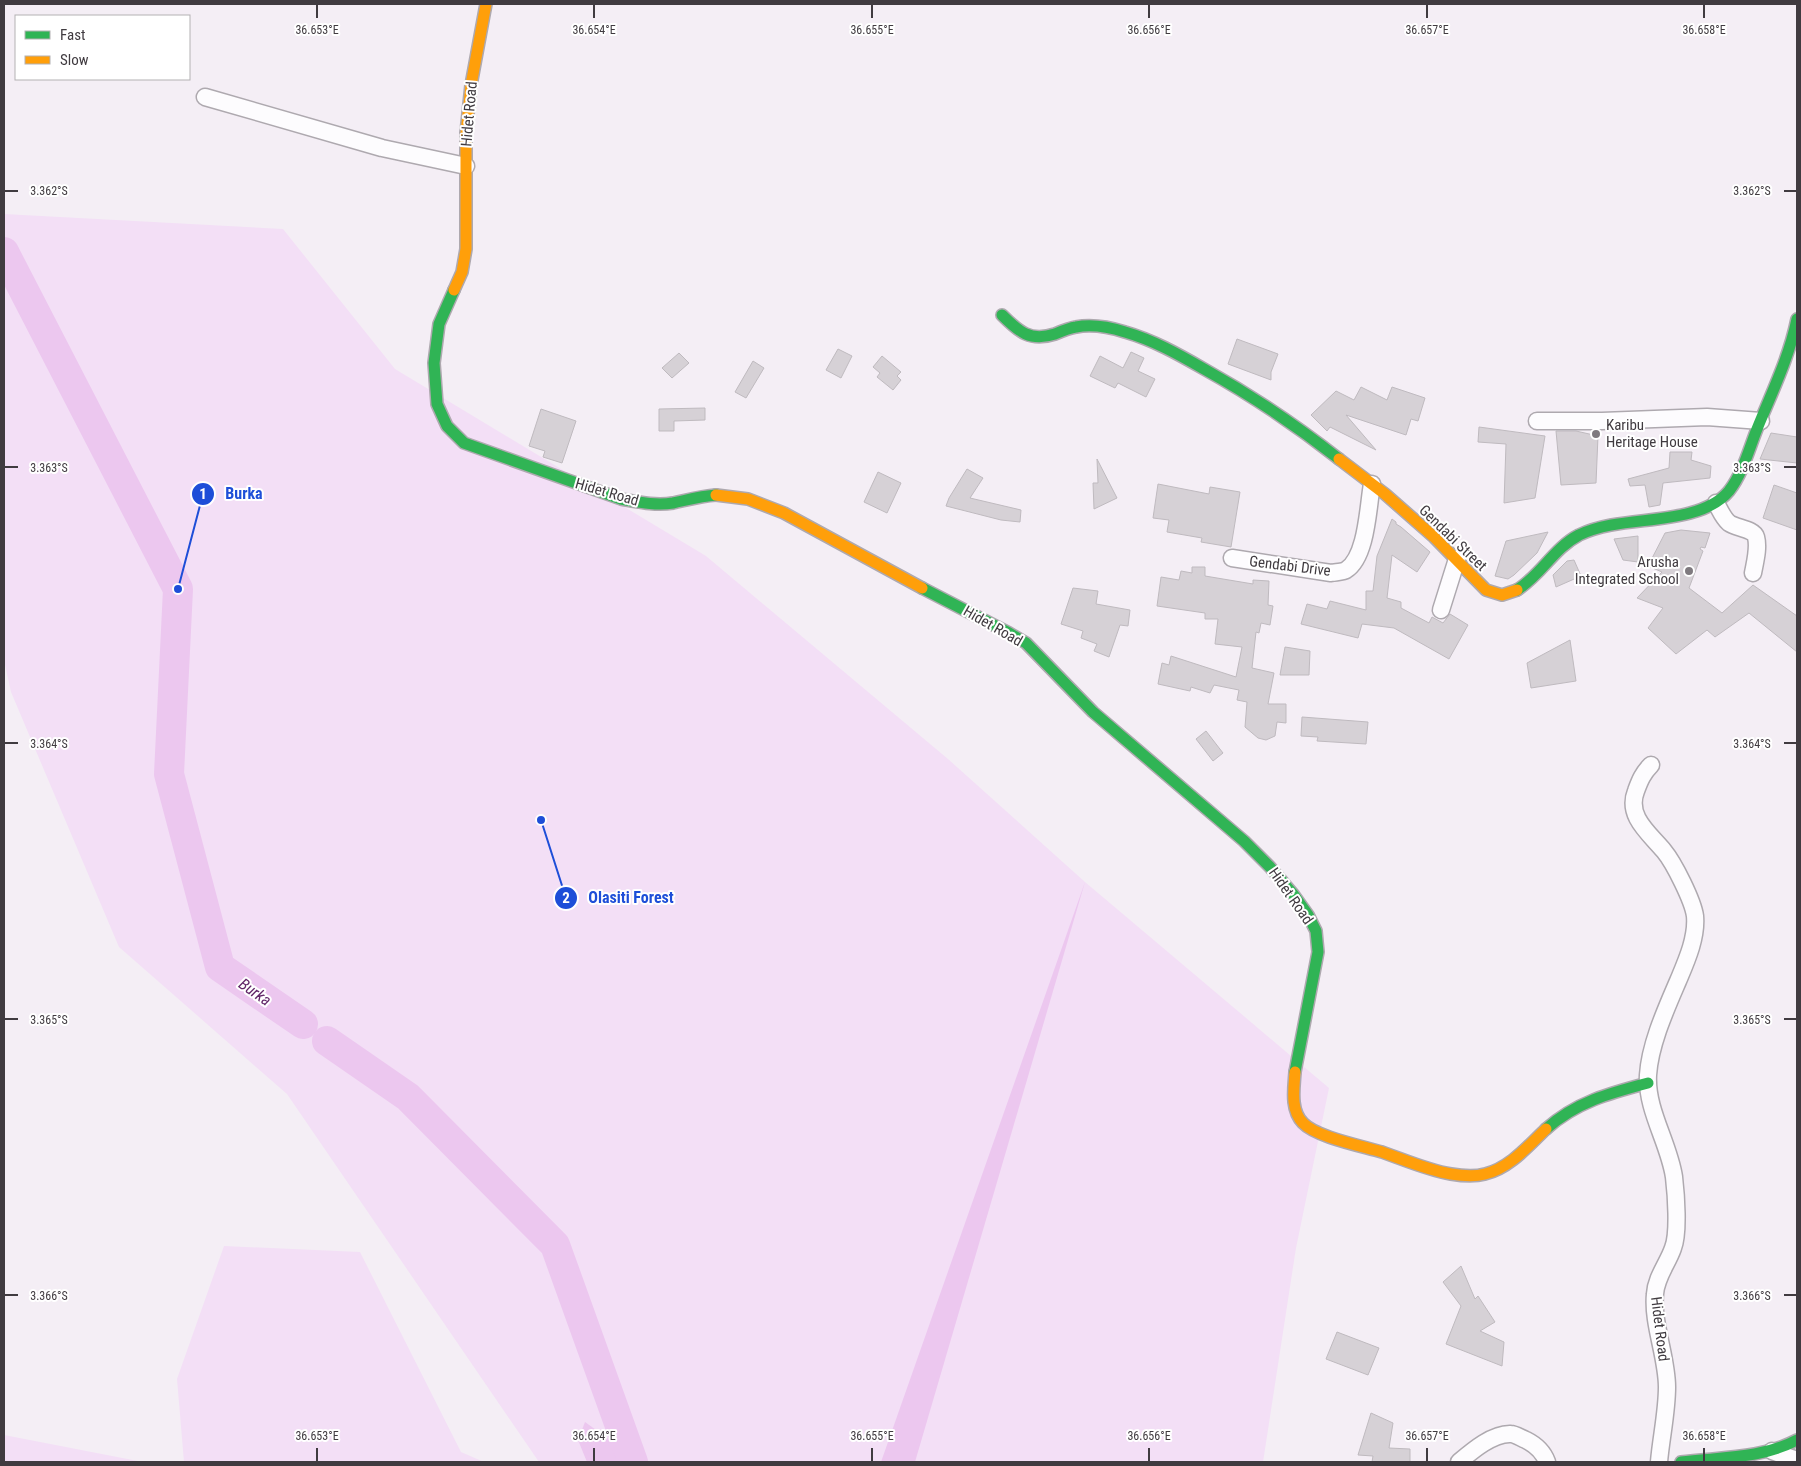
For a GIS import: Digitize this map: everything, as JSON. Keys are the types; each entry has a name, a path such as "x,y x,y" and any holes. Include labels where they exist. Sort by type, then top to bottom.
{"street":[{"name":"Hidet Road","path":"486,4 471,84 466,133 466,249 462,272 439,324 434,363 437,404 447,426 464,443 620,499 648,503 673,503 695,497 744,498 774,508 888,571 1018,638 1036,652 1077,697 1239,836 1276,871 1310,919 1318,936 1317,957 1300,1034 1294,1094 1295,1114 1299,1121 1306,1126 1442,1172 1474,1176 1498,1169 1519,1154 1554,1120 1574,1107 1619,1090 1648,1083"},
{"path":"205,97 382,148 466,166"},
{"name":"Gendabi Street","path":"1002,315 1020,332 1030,337 1054,334 1074,327 1097,326 1137,334 1211,372 1259,402 1372,484 1457,559 1484,589 1489,593 1500,595 1512,593 1524,586 1564,545 1584,533 1594,529 1690,514 1716,503 1731,487 1761,421 1786,359 1797,320"},
{"path":"1538,420 1610,421 1707,417 1761,421"},
{"name":"Gendabi Drive","path":"1232,558 1331,573 1346,570 1354,563 1361,549 1372,484"},
{"path":"1716,503 1723,516 1729,522 1756,535 1757,544 1753,573"},
{"path":"1441,610 1457,559"},
{"name":"Hidet Road","path":"1651,765 1642,774 1632,799 1634,814 1666,853 1692,905 1694,916 1689,956 1665,1013 1651,1059 1648,1083 1674,1177 1676,1227 1673,1249 1658,1282 1655,1295 1655,1308 1664,1353 1667,1388 1659,1462"},
{"path":"1459,1462 1476,1448 1494,1438 1511,1434 1533,1443 1542,1451 1547,1462"},
{"path":"1681,1462 1772,1450 1797,1440"},
{"path":"1772,1450 1797,1460"}],"shaded area":[{"path":"4,214 283,229 395,369 706,556 948,759 1085,882 1329,1088 1296,1248 1263,1462 539,1462 287,1094 119,947 11,692 4,660"},
{"path":"1085,882 915,1462 881,1462"},
{"path":"224,1246 360,1252 461,1452 484,1462 184,1462 177,1379"},
{"path":"585,1422 621,1448 629,1459 635,1462 587,1462 578,1440"},
{"path":"4,1435 143,1462 4,1462"}],"building":[{"path":"1237,339 1278,354 1271,372 1271,380 1228,364"},
{"path":"838,349 852,356 841,378 826,370"},
{"path":"1131,352 1144,358 1138,371 1155,379 1146,397 1118,383 1115,388 1090,376 1100,356 1123,368"},
{"path":"679,353 689,363 672,378 662,368"},
{"path":"882,356 901,372 897,376 901,380 893,390 877,377 880,373 873,367"},
{"path":"753,361 764,368 746,398 735,392"},
{"path":"1361,387 1387,400 1392,387 1425,398 1418,421 1411,419 1406,435 1346,415 1376,450 1330,427 1327,431 1311,415 1336,391 1354,400"},
{"path":"705,408 705,420 674,421 674,431 659,431 659,409"},
{"path":"541,409 576,421 562,463 543,457 545,451 529,446"},
{"path":"1479,427 1545,436 1535,498 1504,503 1506,444 1478,442"},
{"path":"1556,431 1576,431 1598,436 1596,483 1561,485"},
{"path":"1771,433 1797,437 1797,463 1760,459"},
{"path":"1670,452 1692,452 1691,460 1711,466 1710,478 1663,483 1660,505 1649,507 1645,485 1630,486 1628,479 1669,468"},
{"path":"1097,459 1117,498 1094,509 1093,483 1098,483"},
{"path":"967,469 983,478 970,498 1021,510 1020,522 1001,520 946,506"},
{"path":"878,472 901,483 887,513 864,502"},
{"path":"1158,484 1209,494 1210,487 1240,492 1231,547 1201,542 1202,538 1167,532 1169,520 1153,518"},
{"path":"1774,485 1797,493 1797,530 1763,518"},
{"path":"1392,519 1430,552 1417,572 1392,555 1387,598 1401,602 1401,608 1429,623 1432,617 1443,623 1450,614 1468,625 1449,659 1394,628 1362,624 1358,638 1301,624 1307,604 1327,609 1330,601 1366,610 1366,591 1373,591 1377,556"},
{"path":"1681,530 1710,533 1705,548 1701,547 1700,549 1703,551 1689,588 1722,613 1753,585 1797,616 1797,652 1749,613 1715,637 1707,630 1676,654 1648,628 1663,608 1637,598 1662,572 1648,566 1665,533"},
{"path":"1548,532 1537,553 1514,575 1508,579 1495,576 1506,541"},
{"path":"1638,536 1638,562 1623,560 1614,539"},
{"path":"1574,560 1581,576 1556,587 1553,575 1567,561"},
{"path":"1192,567 1205,567 1205,576 1253,584 1253,580 1269,581 1268,605 1273,606 1270,625 1261,623 1259,633 1256,632 1252,668 1274,673 1268,704 1286,704 1286,723 1277,722 1275,736 1266,740 1258,738 1245,727 1247,702 1237,700 1239,690 1214,685 1210,693 1191,687 1190,691 1158,684 1162,663 1169,665 1171,656 1236,677 1242,647 1215,644 1218,619 1205,619 1205,613 1157,606 1161,577 1179,580 1181,571 1192,573"},
{"path":"1073,588 1098,591 1096,604 1130,610 1128,626 1120,625 1109,657 1094,651 1097,644 1081,638 1083,631 1061,624"},
{"path":"1570,640 1576,681 1531,688 1527,663"},
{"path":"1285,647 1310,651 1309,675 1280,675"},
{"path":"1302,717 1368,722 1366,744 1317,741 1318,737 1301,736"},
{"path":"1206,731 1223,753 1213,761 1196,739"},
{"path":"1461,1266 1475,1299 1478,1296 1495,1322 1480,1331 1504,1342 1502,1366 1446,1344 1461,1306 1443,1282"},
{"path":"1337,1332 1379,1348 1368,1375 1326,1359"},
{"path":"1371,1413 1393,1423 1389,1448 1410,1449 1410,1462 1372,1462 1373,1456 1358,1455"}],"waterway":[{"name":"Burka","path":"4,252 178,589 169,774 220,967 303,1024"},
{"path":"327,1041 408,1097 555,1245 633,1462"}],"traffic: fast":[{"path":"454,290 439,324 434,363 437,404 447,426 464,443 621,499 667,504 716,495"},
{"path":"1002,315 1020,331 1032,336 1046,336 1073,327 1094,326 1119,330 1155,343 1194,363 1256,400 1339,459"},
{"path":"1517,590 1526,584 1562,547 1579,535 1606,526 1690,513 1701,510 1721,499 1734,484 1745,461 1785,361 1797,319"},
{"path":"922,588 1026,643 1093,712 1244,841 1293,894 1308,915 1316,931 1318,952 1295,1072"},
{"path":"1546,1129 1581,1105 1648,1083"},
{"path":"1681,1462 1755,1454 1769,1451 1797,1440"}],"traffic: slow":[{"path":"454,290 462,272 466,249 466,133 471,85 486,4"},
{"path":"1339,459 1385,494 1434,537 1486,590 1502,595 1517,590"},
{"path":"716,495 748,499 784,513 922,588"},
{"path":"1295,1072 1294,1105 1299,1118 1309,1128 1328,1137 1382,1152 1442,1172 1473,1176 1494,1171 1511,1161 1546,1129"}],"place":[{"name":"Karibu Heritage House","path":"1596,434"},
{"name":"Arusha Integrated School","path":"1689,571"},
{"name":"Burka","path":"178,589"},
{"name":"Olasiti Forest","path":"541,820"}]}
